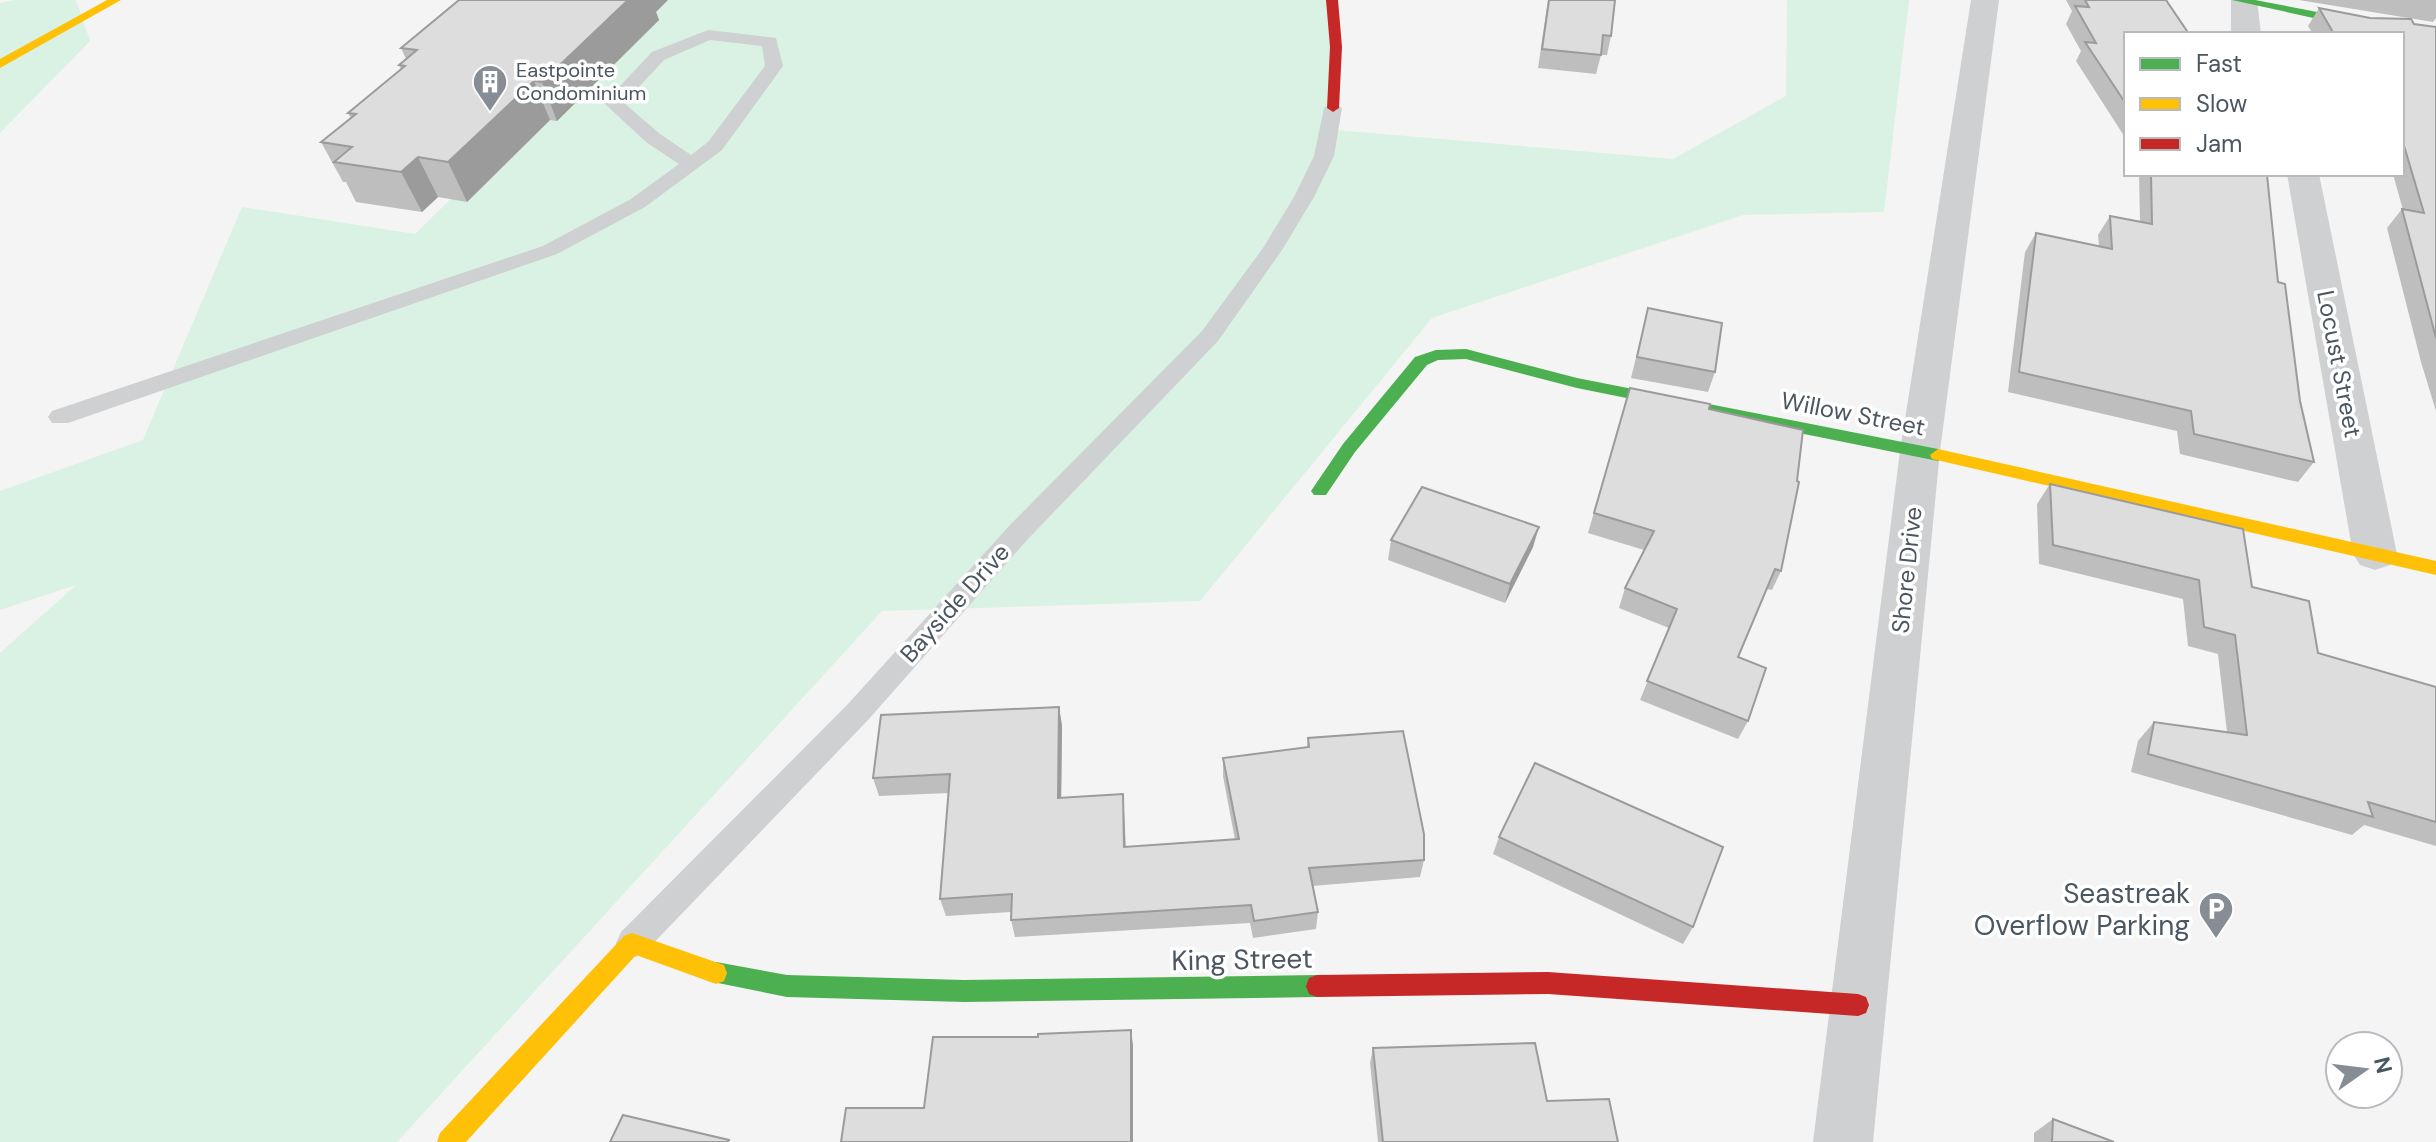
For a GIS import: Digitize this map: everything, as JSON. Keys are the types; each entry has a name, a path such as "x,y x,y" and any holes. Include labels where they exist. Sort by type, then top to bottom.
{"street":[{"path":"0,64 115,0"},
{"name":"Bayside Drive","path":"1332,0 1336,47 1333,108"},
{"name":"Shore Drive","path":"1843,1142 1920,451 1985,0"},
{"path":"2246,32 2241,1 2436,35"},
{"name":"Locust Street","path":"2303,176 2375,554"},
{"name":"Willow Street","path":"1320,491 1349,448 1421,361 1436,355 1466,354 1577,383 1920,451 2436,568"},
{"name":"Bayside Drive","path":"449,1142 632,943"},
{"name":"King Street","path":"632,943 729,978 787,986 964,991 1548,983 1858,1005"}],"lane":[{"path":"60,417 550,250 638,203 715,146 774,66 770,42 708,35 658,56 613,103 653,138 691,163"},
{"name":"Bayside Drive","path":"632,943 858,712 1019,532 1210,336 1272,250 1304,197 1324,156 1333,108"}],"green space":[{"path":"15,0 76,0 90,41 0,133 0,3"},
{"path":"654,0 1327,0 1336,130 1673,159 1786,96 1787,0 1909,0 1884,212 1743,215 1432,318 1200,601 882,611 397,1142 0,1142 0,653 76,585 0,610 0,491 143,440 242,207 415,234"}],"building":[{"path":"459,0 628,0 542,82 534,81 448,162 418,157 401,172 334,162 352,147 321,142 356,114 348,113 405,66 399,65 417,50 401,48"},
{"path":"1549,0 1615,0 1611,36 1603,35 1601,55 1542,49"},
{"path":"2085,0 2166,0 2188,32 2124,32 2124,101 2085,42 2096,43 2075,6 2089,7"},
{"path":"2319,8 2370,18 2411,19 2414,24 2436,27 2436,338 2402,209 2424,213 2404,146 2404,32 2333,32"},
{"path":"2151,176 2267,176 2278,282 2285,284 2300,401 2314,462 2194,434 2191,411 2019,372 2036,233 2112,249 2110,216 2152,224"},
{"path":"1648,308 1722,323 1715,372 1637,357"},
{"path":"1630,388 1710,404 1709,409 1803,430 1799,482 1781,571 1775,569 1738,657 1766,668 1748,721 1647,681 1677,609 1625,588 1654,531 1594,513"},
{"path":"2050,484 2243,529 2252,587 2309,601 2318,653 2436,687 2436,822 2368,802 2373,817 2148,754 2154,722 2247,735 2235,635 2204,627 2199,580 2053,545"},
{"path":"1422,487 1539,527 1510,584 1391,540"},
{"path":"1059,707 1058,798 1123,794 1124,847 1239,839 1223,758 1309,747 1308,738 1403,731 1424,834 1424,860 1309,868 1318,912 1254,921 1251,905 1011,920 1012,894 940,899 950,774 873,778 881,715"},
{"path":"1535,763 1723,847 1693,927 1499,837"},
{"path":"1131,1030 1131,1142 841,1142 846,1108 924,1108 933,1037 1038,1037 1038,1034"},
{"path":"1535,1043 1547,1101 1609,1099 1618,1142 1383,1142 1373,1048"},
{"path":"623,1115 729,1140 610,1142"},
{"path":"2053,1119 2114,1142 2052,1142"}],"traffic: fast":[{"path":"2238,0 2359,24 2436,35"},
{"path":"1320,491 1349,448 1421,361 1436,355 1466,354 1577,383 1938,455"},
{"path":"716,973 787,986 964,991 1317,986"}],"traffic: slow":[{"path":"0,64 115,0"},
{"path":"1938,455 2436,568"},
{"path":"449,1142 632,943 716,973"}],"traffic: jam":[{"path":"1332,0 1336,47 1333,108"},
{"path":"1317,986 1548,983 1858,1005"}],"place":[{"name":"Eastpointe Condominium","path":"490,113"},
{"name":"Seastreak Overflow Parking","path":"2216,940"}]}
